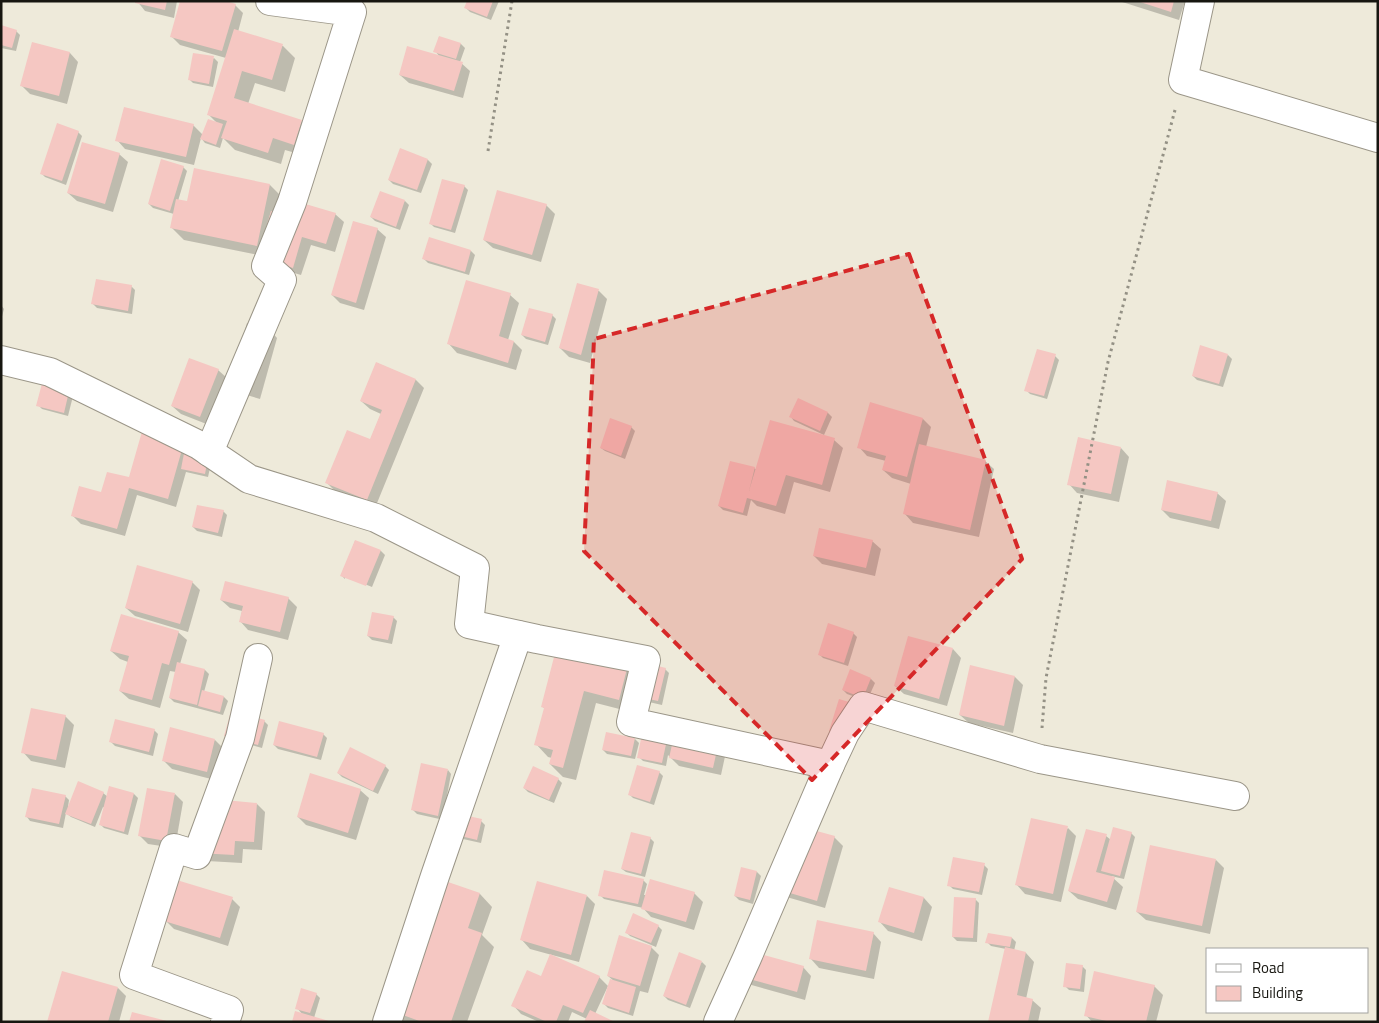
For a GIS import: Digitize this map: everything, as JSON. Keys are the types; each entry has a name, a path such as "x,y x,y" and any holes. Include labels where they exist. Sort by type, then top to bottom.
{"street":[{"path":"209,452 282,280 266,266 292,202 352,12 270,1"},
{"path":"1200,1 1183,80 1378,138"},
{"path":"1,360 50,372 199,445 249,479 376,518 475,568 469,624 646,660 631,722 830,765"},
{"path":"387,1022 518,635"},
{"path":"226,1022 229,1010 134,975 174,848 197,855 240,738 258,658"},
{"path":"718,1022 830,765 845,733 863,706 1040,759 1235,796"}],"path":[{"path":"488,151 512,1"},
{"path":"1040,759 1046,678 1108,362 1183,80"}],"highlighted area":[{"path":"909,254 1022,559 812,780 584,551 594,339"}],"building":[{"path":"135,1 167,1 165,10 135,3"},
{"path":"180,1 226,1 236,4 222,51 170,37"},
{"path":"467,1 493,1 487,17 464,8"},
{"path":"1137,1 1174,1 1171,12"},
{"path":"1,25 17,30 12,48 1,45"},
{"path":"234,29 283,44 272,80 242,71 234,98 302,120 294,145 273,138 268,153 221,138 227,121 207,115"},
{"path":"439,36 461,43 456,59 433,52"},
{"path":"32,42 70,52 59,96 20,86"},
{"path":"407,46 463,62 454,91 399,75"},
{"path":"193,53 214,56 209,84 188,80"},
{"path":"124,107 194,124 186,157 115,141"},
{"path":"208,119 223,124 216,145 200,139"},
{"path":"57,123 79,131 62,181 40,174"},
{"path":"82,142 120,153 105,204 67,193"},
{"path":"400,148 428,159 417,190 388,180"},
{"path":"161,159 184,166 170,211 148,204"},
{"path":"194,168 270,184 257,246 170,228 176,199 187,201"},
{"path":"442,179 465,185 451,230 429,224"},
{"path":"497,190 547,204 532,255 483,240"},
{"path":"380,191 405,200 396,227 370,217"},
{"path":"302,203 336,213 326,244 302,237 293,268 257,257 271,211 298,218"},
{"path":"353,221 378,228 356,303 331,295"},
{"path":"429,237 471,250 465,272 422,259"},
{"path":"96,279 132,285 128,311 91,304"},
{"path":"466,280 511,293 499,336 514,341 508,363 447,344"},
{"path":"577,283 599,289 581,355 559,348"},
{"path":"529,308 553,314 545,342 521,335"},
{"path":"1200,345 1228,354 1219,384 1192,376"},
{"path":"1037,349 1056,354 1044,396 1024,391"},
{"path":"189,358 219,369 200,417 171,406"},
{"path":"376,362 416,379 367,500 325,483 347,430 370,439 382,410 360,401"},
{"path":"44,376 71,383 64,413 36,406"},
{"path":"798,398 828,412 820,431 789,417"},
{"path":"870,402 923,418 907,477 882,470 886,456 857,448"},
{"path":"610,418 632,426 621,456 600,448"},
{"path":"770,420 835,438 822,485 786,475 776,506 747,498 743,513 718,506 730,461 755,467 749,491"},
{"path":"145,421 187,432 168,499 129,488 117,529 71,516 79,486 101,492 107,472 129,477"},
{"path":"1078,437 1121,447 1111,494 1067,485"},
{"path":"919,444 986,460 970,530 903,514"},
{"path":"185,448 209,453 205,474 181,469"},
{"path":"1167,480 1218,492 1211,521 1161,510"},
{"path":"197,505 224,510 218,533 192,527"},
{"path":"819,528 873,540 866,568 813,556"},
{"path":"355,540 381,550 366,586 340,576"},
{"path":"137,565 193,581 180,624 125,608"},
{"path":"225,581 289,597 280,632 239,622 243,606 220,600"},
{"path":"372,612 394,616 388,640 367,636"},
{"path":"121,614 179,631 169,665 162,663 152,700 119,691 129,656 110,651"},
{"path":"828,623 854,632 844,663 818,655"},
{"path":"908,636 953,648 939,699 894,686"},
{"path":"559,638 630,657 619,700 584,691 563,768 549,764 553,750 534,745 544,708 541,707"},
{"path":"177,662 205,669 197,705 169,698"},
{"path":"642,662 666,668 658,701 635,696"},
{"path":"970,665 1015,676 1004,726 959,715"},
{"path":"850,669 871,678 863,698 842,690"},
{"path":"202,690 224,696 220,712 198,706"},
{"path":"839,699 859,705 849,737 829,731"},
{"path":"31,708 66,715 56,760 21,753"},
{"path":"231,711 265,720 258,745 224,736"},
{"path":"646,715 671,721 662,763 637,758"},
{"path":"678,718 722,728 713,768 669,758"},
{"path":"115,719 155,729 149,752 109,742"},
{"path":"279,721 324,733 317,757 273,745"},
{"path":"170,727 215,739 207,772 162,761"},
{"path":"606,732 635,738 631,756 602,750"},
{"path":"350,747 386,765 373,791 337,773"},
{"path":"421,763 448,769 438,816 411,810"},
{"path":"637,765 660,771 650,802 628,795"},
{"path":"533,766 559,778 549,800 523,788"},
{"path":"310,773 361,789 348,833 297,817"},
{"path":"78,781 104,792 91,824 65,814"},
{"path":"109,786 134,793 124,832 99,825"},
{"path":"32,788 66,795 59,824 25,817"},
{"path":"147,788 175,793 166,841 138,836"},
{"path":"214,799 257,803 254,842 235,841 234,855 197,853"},
{"path":"445,811 482,819 477,840 440,831"},
{"path":"1031,818 1068,826 1053,894 1015,885"},
{"path":"791,824 835,836 817,901 773,888"},
{"path":"1113,827 1132,832 1120,876 1101,871"},
{"path":"1086,829 1107,834 1096,872 1115,877 1107,902 1068,891"},
{"path":"631,832 651,837 641,874 621,869"},
{"path":"1150,845 1216,859 1202,926 1136,912"},
{"path":"953,857 985,863 979,892 947,886"},
{"path":"741,867 757,871 750,900 734,896"},
{"path":"604,870 644,879 638,904 598,896"},
{"path":"160,875 233,897 220,938 164,921"},
{"path":"650,879 695,892 686,922 641,909"},
{"path":"537,881 587,895 571,955 520,940"},
{"path":"448,882 480,893 468,928 482,933 451,1022 422,1022 392,1011"},
{"path":"889,887 924,897 914,933 878,922"},
{"path":"954,897 976,898 973,938 952,937"},
{"path":"633,913 659,925 651,943 625,933"},
{"path":"817,920 874,932 866,971 809,959"},
{"path":"988,933 1012,937 1010,947 985,943"},
{"path":"619,935 652,946 640,986 607,976"},
{"path":"1005,947 1026,952 1017,995 1033,999 1028,1022 988,1022"},
{"path":"745,950 804,966 797,992 738,976"},
{"path":"679,952 702,961 686,1005 663,996"},
{"path":"550,954 600,976 583,1013 563,1005 556,1022 547,1022 511,1006 527,970 541,976"},
{"path":"1066,963 1083,965 1080,989 1063,987"},
{"path":"62,971 118,987 108,1022 47,1022"},
{"path":"1094,971 1155,985 1146,1022 1111,1022 1084,1016"},
{"path":"610,979 636,987 629,1013 602,1004"},
{"path":"301,988 317,993 310,1013 295,1009"},
{"path":"590,1010 615,1022 584,1022"},
{"path":"295,1011 329,1021 329,1022 292,1022"},
{"path":"132,1012 167,1021 167,1022 129,1022"}]}
